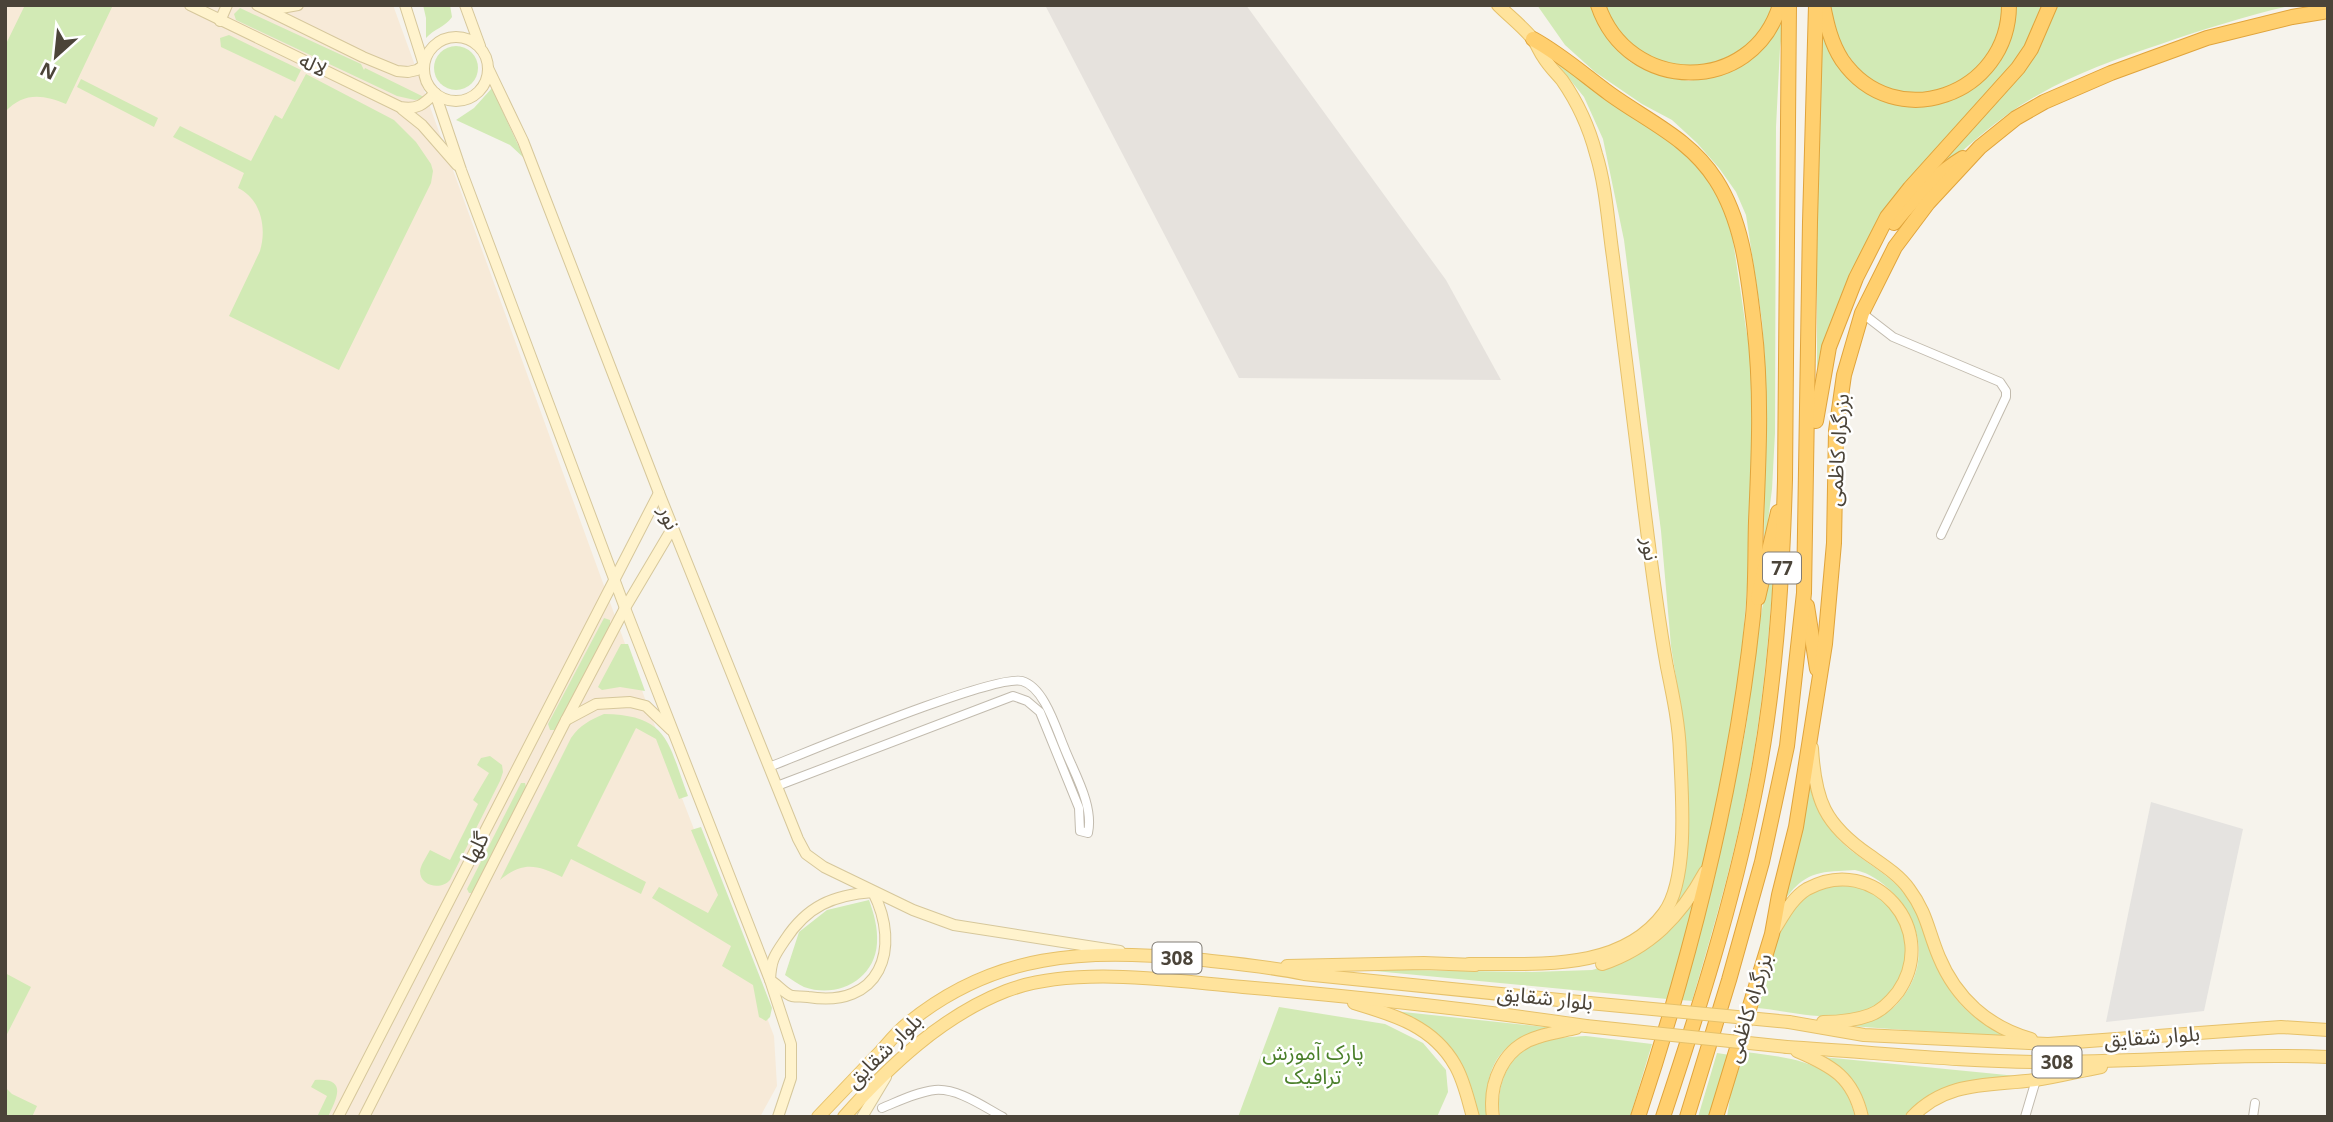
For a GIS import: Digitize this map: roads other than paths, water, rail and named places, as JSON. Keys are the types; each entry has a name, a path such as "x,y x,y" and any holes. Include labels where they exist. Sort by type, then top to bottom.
{"highway":[{"path":"1598,5 1615,37 1638,58 1667,71 1704,73 1721,68 1746,54 1765,35 1780,5"},
{"name":"77","path":"1663,1117 1723,921 1755,793 1778,619 1785,480 1789,5"},
{"name":"بزرگراه کاظمی","path":"1688,1117 1730,980 1762,862 1787,746 1804,593 1816,5"},
{"path":"1823,5 1830,36 1837,51 1843,62 1860,79 1881,92 1896,97 1924,100 1955,92 1984,72 2002,45 2009,5"},
{"path":"1807,489 1829,347 1856,278 1886,217 2018,68 2031,49 2050,5"},
{"name":"بزرگراه کاظمی","path":"1719,1112 1772,934 1796,827 1825,644 1831,581 1838,410 1852,344 1862,313 1895,247 1928,203 1980,147 2016,118 2044,102 2111,73 2207,38 2328,11"},
{"path":"1533,39 1560,54 1610,94 1683,141 1707,166 1733,214 1742,249 1758,358 1759,438 1754,612 1741,714 1712,860 1638,1115"},
{"path":"1868,253 1918,195 1952,164 1980,147"},
{"path":"1754,612 1785,480"},
{"path":"1804,593 1812,631 1818,684"}],"main road":[{"name":"لاله","path":"190,5 400,107 422,125 461,170"},
{"path":"220,21 227,5"},
{"name":"لاله","path":"257,5 397,71 408,72 424,65"},
{"path":"268,10 298,5"},
{"path":"405,5 428,85 435,93 461,170 614,579 771,980 791,1044 791,1078 778,1117"},
{"path":"435,93 454,101 465,100 474,96 487,79 486,58 465,5"},
{"name":"نور","path":"1469,964 1592,958 1619,949 1650,928 1669,906 1676,882 1681,842 1681,761 1676,709 1667,667 1624,335 1597,156 1580,108 1533,39 1498,5"},
{"path":"424,65 433,46 452,36 473,41 481,48"},
{"name":"نور","path":"488,68 523,141 659,493 806,854 824,867 873,892 954,925 1140,954"},
{"path":"400,107 421,107 435,93"},
{"name":"گلها","path":"338,1117 659,493"},
{"name":"گلها","path":"364,1117 566,720 625,608 673,527"},
{"path":"566,720 596,704 630,702 646,706 673,732"},
{"path":"1811,730 1814,777 1819,798 1830,820 1845,838 1906,885 1923,908 1939,956 1961,996 1979,1013 2000,1027 2019,1036 2048,1044"},
{"path":"1272,967 1325,964 1469,964 1535,969 1600,965 1618,959 1650,941 1670,923 1692,895 1712,860"},
{"path":"1772,934 1787,908 1807,889 1827,882 1849,879 1887,894 1902,911 1910,933 1913,954 1907,979 1892,1001 1873,1015 1847,1021 1789,1022"},
{"path":"873,892 880,906 887,936 883,964 869,982 843,997 822,1000 791,996 771,980 771,960 806,913 837,898 873,892"},
{"path":"442,913 462,924"},
{"name":"بلوار شقایق","path":"818,1117 906,1025 948,995 986,976 1032,961 1080,955 1140,954 1272,967 1304,974 1789,1022 1891,1037 2048,1044 2281,1027 2328,1030"},
{"name":"بلوار شقایق","path":"844,1117 939,1027 975,1005 1008,990 1045,980 1081,976 1324,994 1787,1047 1988,1061 2280,1055 2328,1057"},
{"path":"1324,994 1401,1018 1424,1030 1446,1051 1456,1067 1474,1117"},
{"path":"397,1001 417,1012"},
{"path":"1493,1117 1493,1084 1498,1070 1509,1055 1535,1037 1586,1026"},
{"path":"1787,1047 1838,1071 1853,1092 1862,1117"},
{"path":"1912,1117 1920,1108 1959,1087 2036,1080 2133,1060"},
{"path":"862,1117 892,1069"},
{"path":"360,1074 380,1084"}],"street":[{"path":"1862,313 1892,337 2000,382 2006,391 2006,397 1941,535"},
{"path":"769,767 963,693 1010,681 1024,682 1037,691 1049,710 1088,806 1090,824 1088,833 1080,831 1079,808 1040,712 1027,701 1013,696 777,786"},
{"path":"2025,1117 2036,1080"},
{"path":"882,1108 905,1098 937,1090 957,1094 1003,1117"},
{"path":"2253,1117 2255,1103"}],"park label":[{"name":"پارک آموزش ترافیک","path":"1313,1065"}]}
